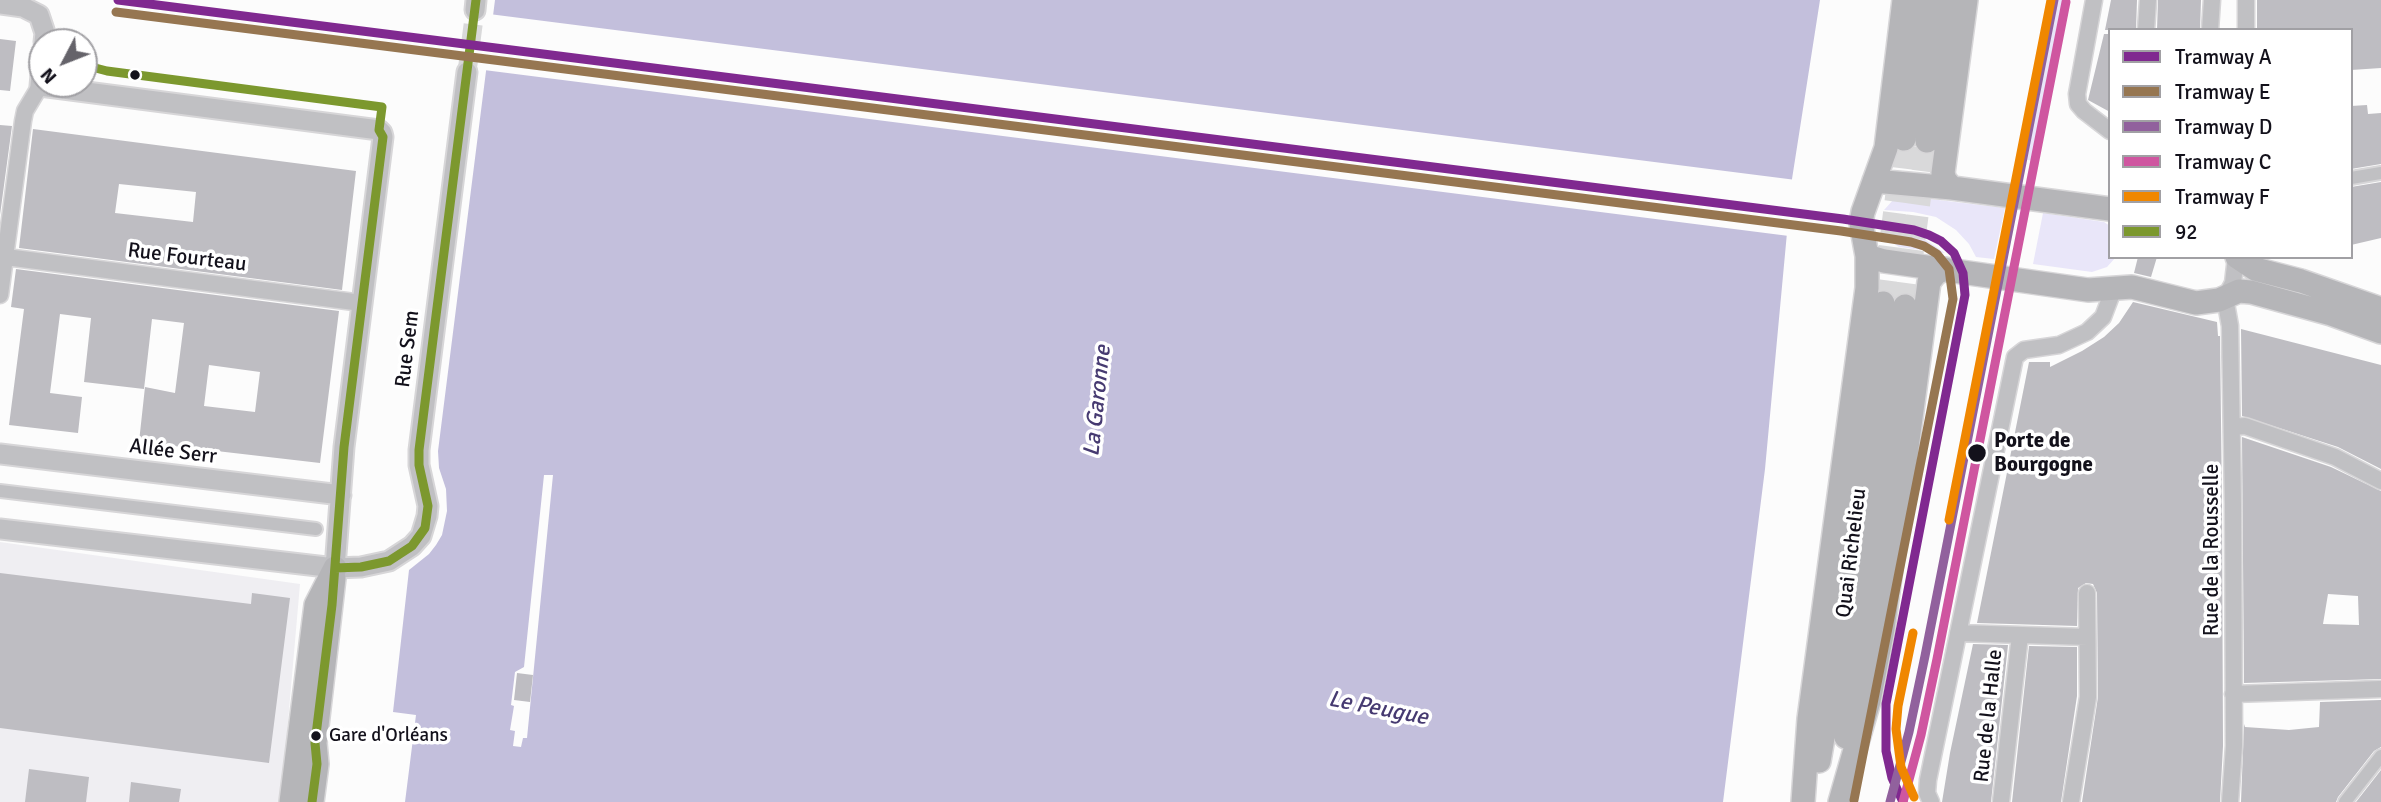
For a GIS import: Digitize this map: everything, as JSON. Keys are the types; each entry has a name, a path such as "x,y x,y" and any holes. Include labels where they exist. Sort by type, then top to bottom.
{"main road":[{"path":"1803,802 1809,719 1867,288 1867,256 1861,223 1886,148 1904,0"},
{"path":"1923,0 1916,140 1943,0"},
{"path":"1952,188 1943,173 1966,0"},
{"path":"1874,181 1952,188 2108,209"},
{"path":"1867,256 2088,290 2132,287 2196,303 2208,303 2239,291 2252,292 2332,314 2381,332"},
{"path":"2240,259 2255,270 2301,281 2381,309"},
{"path":"1840,802 1869,701 1883,629 1928,282 1936,273 1945,269"},
{"name":"Quai Richelieu","path":"1810,802 1847,597 1894,304 1867,595 1834,802"},
{"path":"291,802 316,605 335,568"},
{"path":"312,802 317,764 315,743 335,568"}],"street":[{"path":"2094,0 2077,94 2078,103 2084,111 2108,129"},
{"path":"2146,28 2148,0"},
{"path":"2210,28 2212,0"},
{"path":"2246,0 2246,28"},
{"path":"0,4 33,10 42,20 43,28"},
{"name":"Rue Sem","path":"335,568 361,567 389,561 412,546 425,528 428,506 419,465 419,450 467,72"},
{"path":"0,528 335,568 344,447 383,137 379,130 98,94"},
{"path":"0,295 23,121 33,98"},
{"path":"2353,178 2381,173"},
{"name":"Rue Fourteau","path":"6,257 362,303"},
{"path":"2225,298 2233,283 2237,259"},
{"path":"1931,802 1927,793 1928,780 2015,357 2024,350 2059,345 2087,331 2103,317 2114,288"},
{"name":"Rue de la Rousselle","path":"2225,298 2230,326 2232,427 2234,746 2230,802"},
{"path":"2232,427 2245,426 2335,457 2381,481"},
{"name":"Allée Serr","path":"0,454 341,495"},
{"path":"0,491 316,529"},
{"path":"2071,802 2088,697 2087,593"},
{"path":"1958,633 2087,638"},
{"name":"Rue de la Halle","path":"2001,802 2020,635"},
{"path":"2233,694 2381,689"},
{"path":"2345,802 2381,756"}],"shaded area":[{"path":"2050,0 2068,0 2037,161 2019,159"},
{"path":"1905,196 2005,208 1994,259 1976,257 1969,244 1956,230 1936,217 1884,210 1894,199"},
{"path":"2043,213 2108,225 2108,259 2114,259 2107,267 2092,272 2033,264"},
{"path":"1883,232 1926,240 1945,253 1899,247 1887,239"},
{"path":"0,542 300,584 281,802 0,802"}],"water":[{"path":"495,0 1820,0 1792,179 1765,469 1723,802 405,802 416,715 393,712 409,570 436,545 442,535 447,511 446,489 439,468 438,451"}],"pier":[{"path":"489,14 1796,180 1789,236 484,70"},
{"path":"544,475 553,475 527,738 523,738 521,747 513,746 515,731 510,730 514,706 511,705 515,672 524,667"}],"building":[{"path":"2111,0 2137,0 2136,28 2105,30"},
{"path":"2158,0 2201,0 2200,28 2157,28"},
{"path":"2257,0 2381,0 2381,68 2353,70 2353,28 2257,28"},
{"path":"2104,34 2108,34 2108,111 2088,100"},
{"path":"0,39 16,41 10,91 0,90"},
{"path":"2367,105 2368,114 2381,113 2381,164 2353,169 2353,106"},
{"path":"0,125 12,126 0,215"},
{"path":"33,129 356,171 342,290 19,248","holes":["119,184 196,192 193,222 115,213"]},
{"path":"2381,182 2381,238 2353,245 2353,187"},
{"path":"2138,259 2156,259 2151,277 2134,273"},
{"path":"16,269 339,311 320,463 139,442 145,387 175,393 184,323 152,319 144,389 84,382 91,318 60,314 50,393 82,397 78,433 9,425 24,309 11,307","holes":["209,365 260,372 255,412 204,406"]},
{"path":"2133,302 2217,322 2220,336 2223,746 2220,802 2082,802 2098,697 2097,593 2093,584 2086,583 2078,588 2077,626 1977,623 2029,362 2050,362 2050,367 2082,351 2104,337 2119,323"},
{"path":"2241,329 2381,365 2381,469 2338,447 2242,416"},
{"path":"2242,437 2331,467 2381,491 2381,679 2244,683","holes":["2328,594 2358,596 2359,625 2323,624"]},
{"path":"0,573 251,604 252,593 290,598 269,763 0,728"},
{"path":"1973,644 2008,645 1991,802 1942,802 1950,753"},
{"path":"2029,646 2077,647 2077,696 2061,802 2012,802"},
{"path":"517,673 533,675 530,702 514,700"},
{"path":"2381,700 2381,747 2374,751 2336,802 2241,802 2244,724 2245,727 2289,730 2319,727 2320,702"},
{"path":"29,769 89,777 86,802 25,802"},
{"path":"2381,770 2381,802 2356,802"},
{"path":"131,782 181,789 179,802 129,802"}],"tunnel":[{"path":"467,72 475,10"},
{"path":"1883,303 1904,139"},
{"path":"1905,306 1927,141"}],"tram line":[{"name":"A","path":"118,0 1843,219 1914,230 1929,235 1941,241 1954,253 1963,273 1965,295 1886,704 1886,751 1892,778 1903,802"},
{"name":"F","path":"1949,520 2051,0"},
{"name":"D","path":"1890,802 1909,732 1925,656 2054,0"},
{"name":"C","path":"1903,802 1937,659 2066,2"},
{"name":"E","path":"116,12 1841,231 1924,246 1937,254 1949,269 1953,299 1854,800"},
{"name":"F","path":"1913,633 1896,729 1901,767 1914,797"}],"transit line":[{"name":"92","path":"335,568 361,567 389,561 412,546 425,528 428,506 419,465 419,450 476,0"},
{"name":"92","path":"98,69 382,107 379,130 383,137 344,447 332,605 315,743 317,764 312,802"}],"place":[{"name":"Porte de Bourgogne","path":"1977,453"},
{"name":"Gare d'Orléans","path":"316,736"}],"water label":[{"name":"La Garonne","path":"1098,401"},
{"name":"Le Peugue","path":"1378,709"}]}
